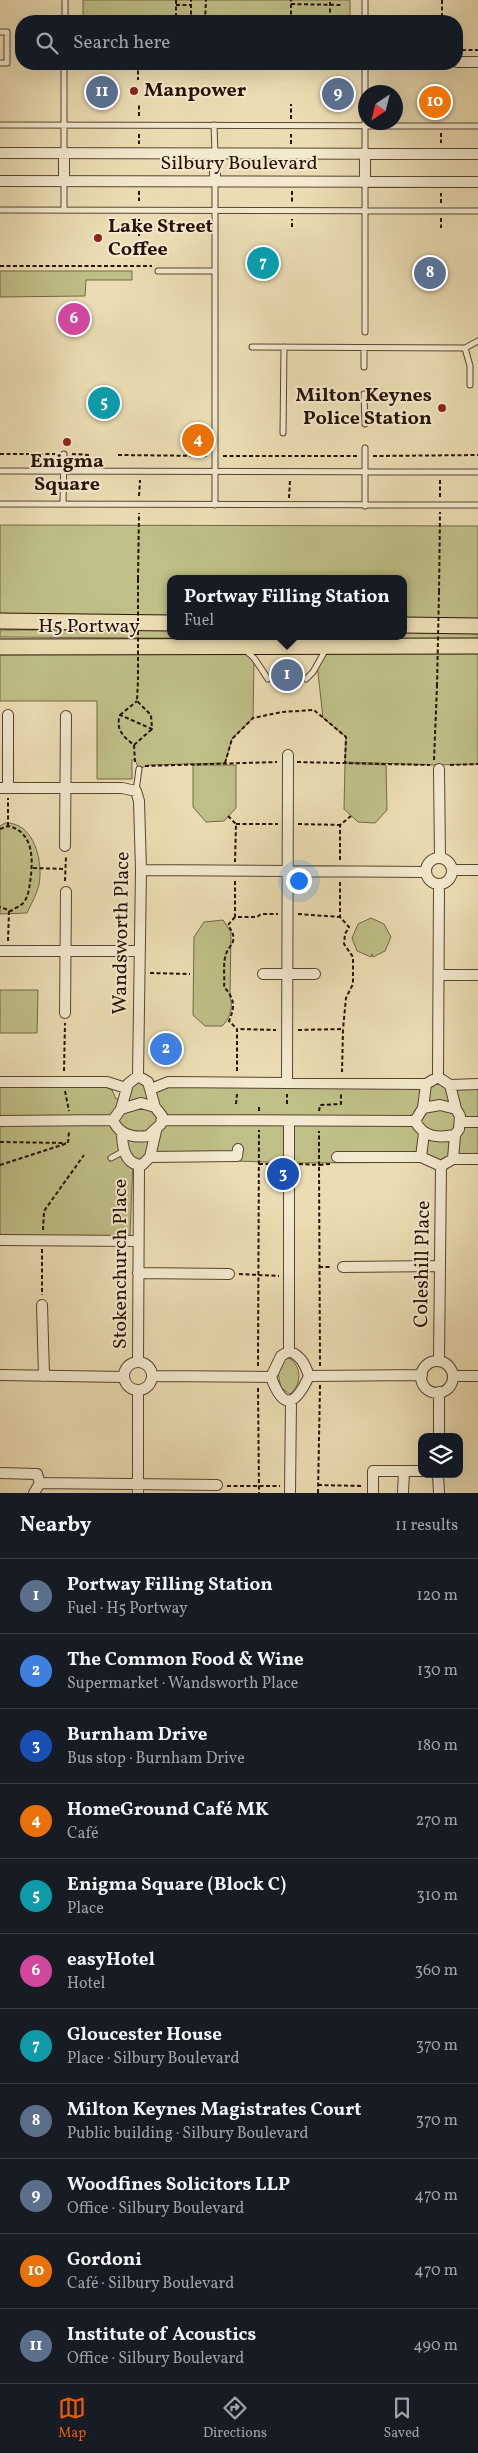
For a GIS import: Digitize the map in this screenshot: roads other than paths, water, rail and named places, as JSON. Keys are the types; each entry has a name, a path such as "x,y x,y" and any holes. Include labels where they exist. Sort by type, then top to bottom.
{"main road":[{"name":"H5 Portway","path":"0,621 167,623"},
{"path":"407,625 478,626"},
{"name":"H5 Portway","path":"0,647 478,646"}],"street":[{"path":"463,62 478,62"},
{"name":"Silbury Boulevard","path":"0,153 478,154"},
{"path":"64,153 64,181"},
{"path":"215,153 215,181"},
{"path":"365,154 365,182"},
{"name":"Silbury Boulevard","path":"0,181 478,182"},
{"path":"8,715 4,788 122,788 136,791"},
{"path":"64,846 66,716"},
{"path":"287,1082 288,758"},
{"path":"440,858 445,766"},
{"name":"Wandsworth Place","path":"136,791 139,805 141,870 138,1076"},
{"path":"440,858 448,862 452,870 449,879 439,884 429,880 425,872 429,861 440,858"},
{"path":"141,870 425,872"},
{"path":"452,870 478,870"},
{"path":"438,1076 439,884"},
{"path":"65,1013 66,892"},
{"path":"4,951 139,951"},
{"path":"263,974 315,974"},
{"path":"440,975 478,975"},
{"path":"113,1120 121,1108 126,1088 131,1079 138,1076 146,1080 151,1089 155,1108"},
{"path":"151,1089 168,1082 426,1084 438,1076"},
{"path":"438,1076 450,1085 478,1084"},
{"path":"0,1082 106,1082 126,1088"},
{"path":"415,1121 424,1108 426,1084"},
{"path":"450,1085 461,1122 455,1135 453,1159"},
{"path":"113,1120 122,1132 141,1137 156,1131 162,1120 162,1116 155,1108 142,1103 121,1108"},
{"path":"424,1108 440,1105 456,1110"},
{"path":"0,1121 113,1120"},
{"path":"162,1120 415,1121"},
{"path":"289,1121 289,1351"},
{"path":"415,1121 424,1133 433,1137 455,1135"},
{"path":"461,1122 478,1122"},
{"name":"Stokenchurch Place","path":"139,1166 145,1164 150,1157 156,1131"},
{"name":"Stokenchurch Place","path":"122,1132 124,1151 130,1160 139,1166"},
{"path":"421,1157 424,1133"},
{"path":"150,1157 237,1156 238,1149"},
{"path":"337,1161 421,1157 441,1166 453,1159 478,1159"},
{"name":"Stokenchurch Place","path":"138,1362 139,1166"},
{"name":"Coleshill Place","path":"439,1361 441,1166"},
{"path":"0,1240 138,1241"},
{"path":"343,1267 440,1266"},
{"path":"138,1273 229,1274"},
{"path":"42,1305 44,1376"},
{"path":"289,1351 297,1355 315,1376"},
{"path":"289,1351 280,1356 271,1377 277,1392 285,1399 291,1400 300,1395 315,1376"},
{"path":"439,1361 449,1366 453,1376 450,1386 440,1392 429,1390 425,1386 422,1375 428,1364 439,1361"},
{"path":"138,1362 147,1364 152,1376 150,1384 138,1390 130,1387 124,1377 130,1365 138,1362"},
{"path":"0,1375 124,1377"},
{"path":"315,1376 422,1375"},
{"path":"152,1376 271,1377"},
{"path":"453,1376 478,1376"},
{"path":"138,1390 138,1489"},
{"path":"439,1433 440,1392"},
{"path":"290,1489 291,1400"},
{"path":"373,1489 373,1471 418,1472"},
{"path":"403,1493 404,1471"},
{"path":"0,1473 38,1474 40,1484 34,1493"},
{"path":"438,1478 439,1493"},
{"path":"40,1484 138,1489 217,1485"}],"lane":[{"path":"65,0 65,15"},
{"path":"365,0 365,15"},
{"path":"0,32 7,32 7,63 0,62"},
{"path":"64,70 64,153"},
{"path":"365,70 365,85"},
{"path":"0,125 358,125"},
{"path":"214,126 215,153"},
{"path":"403,126 478,126"},
{"path":"365,130 365,154"},
{"path":"64,181 64,210"},
{"path":"215,181 215,505"},
{"path":"365,182 365,332"},
{"path":"0,210 478,212"},
{"path":"158,270 214,271"},
{"path":"252,347 465,348 478,342"},
{"path":"283,433 284,347"},
{"path":"364,348 364,366"},
{"path":"465,348 470,366 470,385"},
{"path":"364,394 365,424"},
{"path":"365,448 365,506"},
{"path":"63,504 64,454"},
{"path":"0,470 478,472"},
{"path":"0,504 478,505"},
{"path":"306,679 313,672 327,646"},
{"path":"241,647 254,658 268,679"},
{"path":"136,791 139,769"},
{"path":"111,1158 124,1151"}],"place":[{"name":"Manpower","path":"134,91"},
{"name":"Institute of Acoustics","path":"102,92"},
{"name":"Woodfines Solicitors LLP","path":"338,94"},
{"name":"Gordoni","path":"435,102"},
{"name":"Lake Street Coffee","path":"98,238"},
{"name":"Gloucester House","path":"263,263"},
{"name":"Milton Keynes Magistrates Court","path":"430,273"},
{"name":"easyHotel","path":"74,319"},
{"name":"Enigma Square (Block C)","path":"104,403"},
{"name":"Milton Keynes Police Station","path":"442,408"},
{"name":"HomeGround Café MK","path":"198,440"},
{"name":"Enigma Square","path":"67,442"},
{"name":"Portway Filling Station","path":"287,675"},
{"name":"The Common Food & Wine","path":"166,1049"},
{"name":"Burnham Drive","path":"283,1174"}]}
